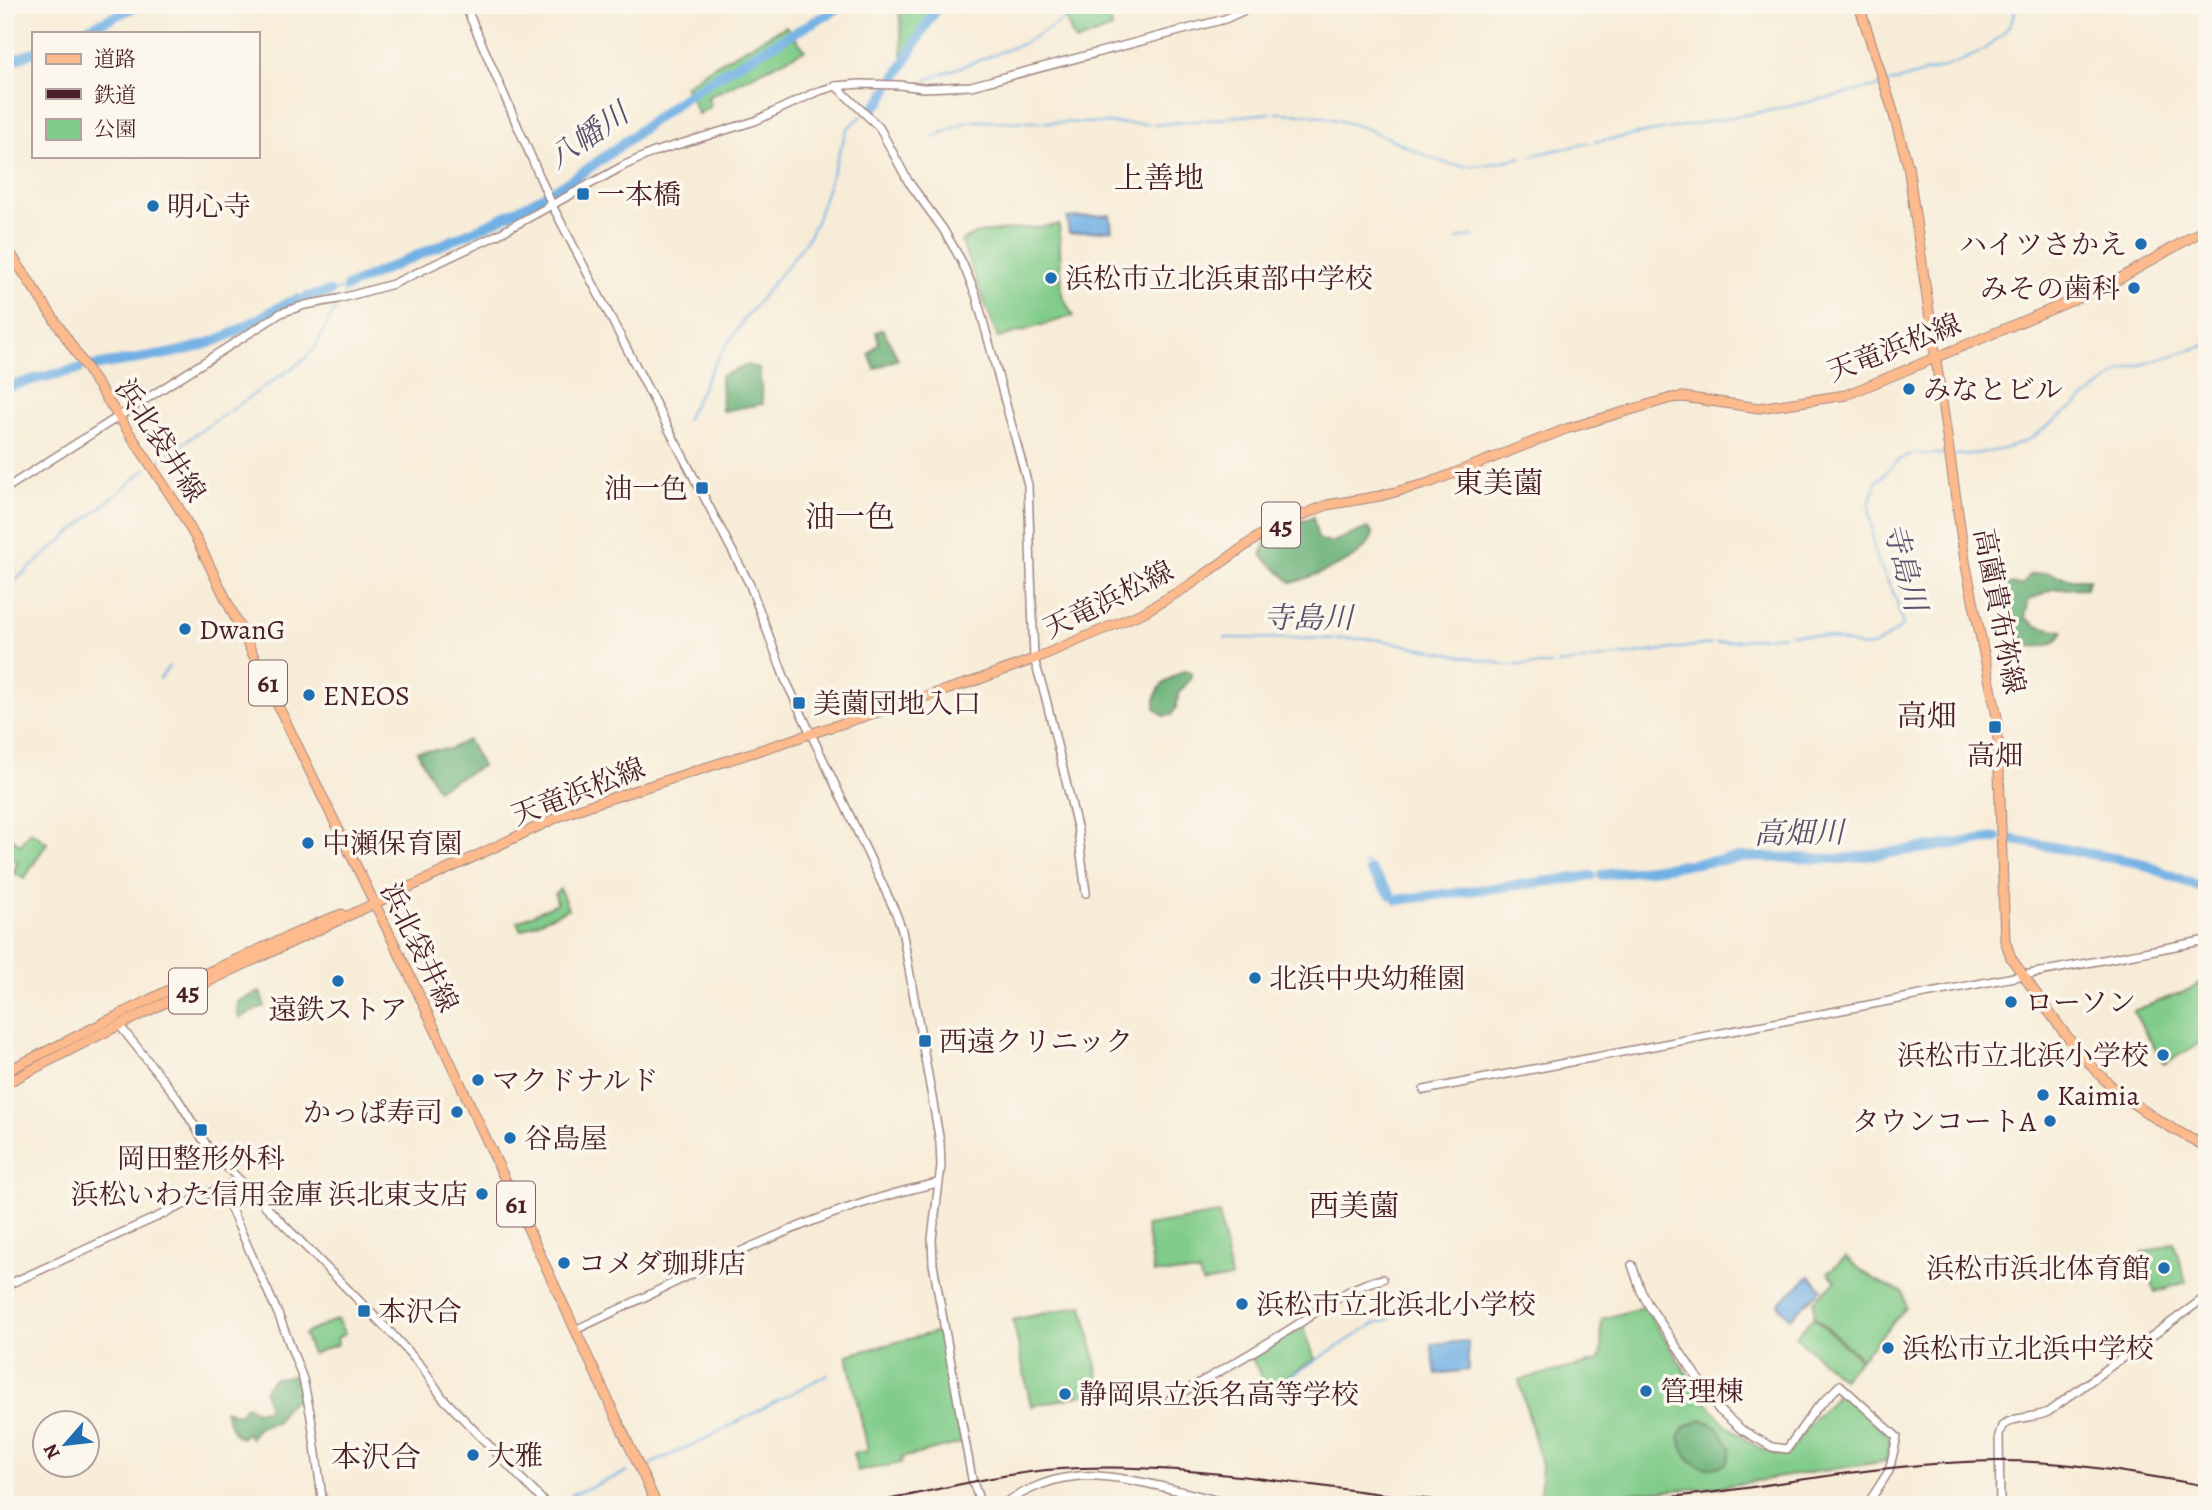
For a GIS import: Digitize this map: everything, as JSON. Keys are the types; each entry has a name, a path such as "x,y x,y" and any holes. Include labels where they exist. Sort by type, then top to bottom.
{"main road":[{"name":"高薗貴布祢線","path":"1859,5 1906,158 1965,561 1997,717 2005,940 2011,958 2090,1064 2105,1080 2142,1108 2207,1147"},
{"name":"天竜浜松線","path":"5,1084 374,904 579,809 1034,659 1167,601 1262,534 1327,505 1380,496 1420,485 1566,429 1671,398 1683,397 1759,408 1846,395 1873,386 1935,356 2107,286 2207,228"},
{"name":"浜北袋井線","path":"6,248 177,505 204,554 374,904 657,1505"},
{"name":"天竜浜松線","path":"5,1072 233,960 320,922 374,904"}],"street":[{"path":"465,5 551,201 750,585 778,664 895,911 904,940 940,1142 932,1239 933,1264 972,1479 981,1505"},
{"path":"5,489 272,318 305,305 341,299 393,284 497,236 551,201 625,164 755,121 816,92 836,86 971,86 1225,19 1255,5"},
{"path":"836,86 879,127 908,181 961,260 976,295 1028,485 1034,659 1078,831 1086,893"},
{"path":"1424,1090 2207,940"},
{"path":"120,1026 176,1096 209,1149 393,1335 422,1367 442,1397 547,1505"},
{"path":"5,1286 238,1180"},
{"path":"575,1330 803,1224 870,1200 938,1183"},
{"path":"222,1187 279,1316 303,1378 323,1505"},
{"path":"1632,1265 1641,1291 1661,1325 1719,1410 1742,1430 1772,1447 1787,1449 1814,1411 1840,1385 1896,1437 1889,1471 1867,1505"},
{"path":"1170,1399 1269,1342 1344,1294 1383,1279"},
{"path":"2000,1505 1999,1435 2002,1426 2015,1419 2036,1417 2048,1412 2207,1296"},
{"path":"1001,1505 1028,1490 1072,1476 1113,1477 1236,1505"}],"green space":[{"path":"899,5 936,5 903,60"},
{"path":"1060,5 1124,5 1109,13 1112,28 1075,42"},
{"path":"786,26 805,50 708,97 711,106 698,114 685,86 713,66"},
{"path":"1059,225 1062,295 1073,316 998,338 961,241 977,233"},
{"path":"883,329 898,359 875,369 869,354 879,343 876,332"},
{"path":"748,365 759,368 763,404 722,411 721,376"},
{"path":"1313,517 1318,539 1330,543 1368,528 1373,534 1368,544 1350,559 1292,583 1261,555 1270,533"},
{"path":"2048,573 2072,579 2090,579 2086,588 2053,589 2029,600 2025,617 2037,626 2063,631 2052,643 2025,646 2014,632 2013,614 2000,606 1997,594 2003,584 2022,585 2030,575"},
{"path":"1185,670 1191,672 1191,679 1179,692 1176,708 1171,715 1164,716 1155,708 1156,694 1163,684"},
{"path":"468,740 482,766 437,789 417,751 449,749"},
{"path":"30,831 47,843 24,879 13,872 18,862 6,854 13,839 21,845"},
{"path":"560,889 568,909 521,930 517,922 557,903 555,894"},
{"path":"2205,979 2207,1039 2164,1064 2133,1011 2193,988"},
{"path":"260,992 265,1006 240,1018 237,1013 238,1001"},
{"path":"1219,1214 1231,1278 1202,1283 1199,1273 1154,1273 1146,1226"},
{"name":"浜松市浜北体育館","path":"2174,1243 2186,1282 2155,1292 2142,1253"},
{"path":"1846,1257 1873,1278 1903,1292 1906,1308 1861,1358 1814,1316 1814,1301 1836,1281 1828,1272"},
{"path":"1083,1305 1102,1391 1031,1406 1013,1320"},
{"path":"1644,1307 1708,1404 1724,1422 1751,1443 1771,1453 1788,1455 1811,1422 1840,1392 1891,1437 1886,1461 1717,1487 1540,1500 1542,1466 1519,1380 1598,1361 1601,1352 1602,1319"},
{"path":"1813,1317 1860,1359 1842,1379 1796,1337"},
{"path":"337,1319 345,1334 337,1338 338,1344 312,1354 304,1334"},
{"path":"1303,1326 1315,1359 1270,1387 1267,1386 1252,1359"},
{"path":"940,1331 962,1443 901,1458 902,1463 858,1471 853,1453 868,1451 847,1355"},
{"path":"298,1375 302,1397 285,1407 277,1422 258,1428 251,1438 247,1433 241,1438 235,1433 225,1410 238,1415 247,1405 254,1410 268,1410 264,1391 274,1378"},
{"path":"1701,1419 1715,1427 1731,1449 1727,1463 1710,1468 1690,1460 1679,1437 1684,1428"}],"water":[{"path":"1110,215 1112,230 1069,233 1067,218"},
{"path":"1810,1276 1822,1289 1790,1318 1778,1304"},
{"path":"1468,1341 1468,1370 1436,1374 1431,1344"}],"waterway":[{"path":"80,32 139,5"},
{"name":"八幡川","path":"347,287 537,200 595,164 707,83 844,5"},
{"path":"896,77 938,5"},
{"path":"926,80 1022,44 1090,5"},
{"path":"1889,83 1954,64 1985,48 2009,26 2017,5"},
{"path":"5,64 32,52"},
{"path":"1595,142 1772,110 1881,86"},
{"path":"872,108 881,101 888,89"},
{"path":"866,112 872,108"},
{"path":"1230,117 1271,113"},
{"path":"1276,113 1307,114 1352,124 1454,165 1480,165 1523,157"},
{"path":"686,420 714,364 746,317 805,243 816,222 847,129 862,116"},
{"path":"1153,125 1227,118"},
{"path":"931,138 967,122 980,121 1150,124"},
{"path":"1529,156 1589,143"},
{"path":"1457,239 1473,236"},
{"path":"330,292 347,287 343,294"},
{"path":"307,297 330,292"},
{"path":"94,366 164,354 215,341 298,299"},
{"path":"154,463 305,359 316,346 339,301"},
{"name":"寺島川","path":"1955,455 1995,450 2025,441 2121,371 2207,345"},
{"path":"5,388 79,369"},
{"path":"654,433 665,430"},
{"name":"寺島川","path":"1789,634 1825,637 1864,647 1876,645 1903,626 1896,598 1875,556 1869,504 1876,483 1898,460 1912,454 1945,454"},
{"path":"5,589 147,468"},
{"name":"寺島川","path":"1716,643 1783,635"},
{"name":"寺島川","path":"1225,638 1374,639 1432,650"},
{"name":"寺島川","path":"1557,664 1711,644"},
{"name":"寺島川","path":"1436,651 1508,665 1551,665"},
{"path":"160,679 169,666"},
{"path":"2202,732 2207,731"},
{"name":"高畑川","path":"1602,875 1745,857 1843,859 1997,838"},
{"name":"高畑川","path":"2008,839 2140,863 2207,890"},
{"name":"高畑川","path":"1363,864 1368,863"},
{"name":"高畑川","path":"1370,870 1391,895"},
{"name":"高畑川","path":"1397,900 1591,876"},
{"path":"1267,1391 1374,1324 1391,1319"},
{"path":"651,1464 707,1438 828,1374"},
{"path":"561,1505 573,1494 628,1472"}],"railway":[{"path":"1555,1505 1675,1497 1873,1470 2000,1461 2078,1466 2207,1486"},
{"path":"867,1505 1024,1473 1081,1468 1188,1471 1455,1502 1508,1505"}],"place":[{"name":"一本橋","path":"583,194"},
{"name":"明心寺","path":"153,206"},
{"name":"ハイツさかえ","path":"2141,244"},
{"name":"浜松市立北浜東部中学校","path":"1051,278"},
{"name":"みその歯科","path":"2134,288"},
{"name":"みなとビル","path":"1909,389"},
{"name":"油一色","path":"702,488"},
{"name":"DwanG","path":"185,629"},
{"name":"ENEOS","path":"309,695"},
{"name":"美薗団地入口","path":"799,703"},
{"name":"高畑","path":"1995,727"},
{"name":"中瀬保育園","path":"308,843"},
{"name":"北浜中央幼稚園","path":"1255,978"},
{"name":"遠鉄ストア","path":"338,981"},
{"name":"ローソン","path":"2011,1002"},
{"name":"西遠クリニック","path":"925,1041"},
{"name":"浜松市立北浜小学校","path":"2163,1055"},
{"name":"マクドナルド","path":"478,1080"},
{"name":"Kaimia","path":"2043,1095"},
{"name":"かっぱ寿司","path":"457,1112"},
{"name":"タウンコートA","path":"2050,1121"},
{"name":"岡田整形外科","path":"201,1130"},
{"name":"谷島屋","path":"510,1138"},
{"name":"浜松いわた信用金庫 浜北東支店","path":"482,1194"},
{"name":"コメダ珈琲店","path":"564,1263"},
{"name":"浜松市浜北体育館","path":"2164,1268"},
{"name":"浜松市立北浜北小学校","path":"1242,1304"},
{"name":"本沢合","path":"364,1311"},
{"name":"浜松市立北浜中学校","path":"1888,1348"},
{"name":"管理棟","path":"1646,1391"},
{"name":"静岡県立浜名高等学校","path":"1065,1394"},
{"name":"大雅","path":"473,1455"}],"district":[{"name":"上善地","path":"1159,178"},
{"name":"東美薗","path":"1498,483"},
{"name":"油一色","path":"850,517"},
{"name":"高畑","path":"1927,716"},
{"name":"西美薗","path":"1354,1206"},
{"name":"本沢合","path":"376,1457"}]}
